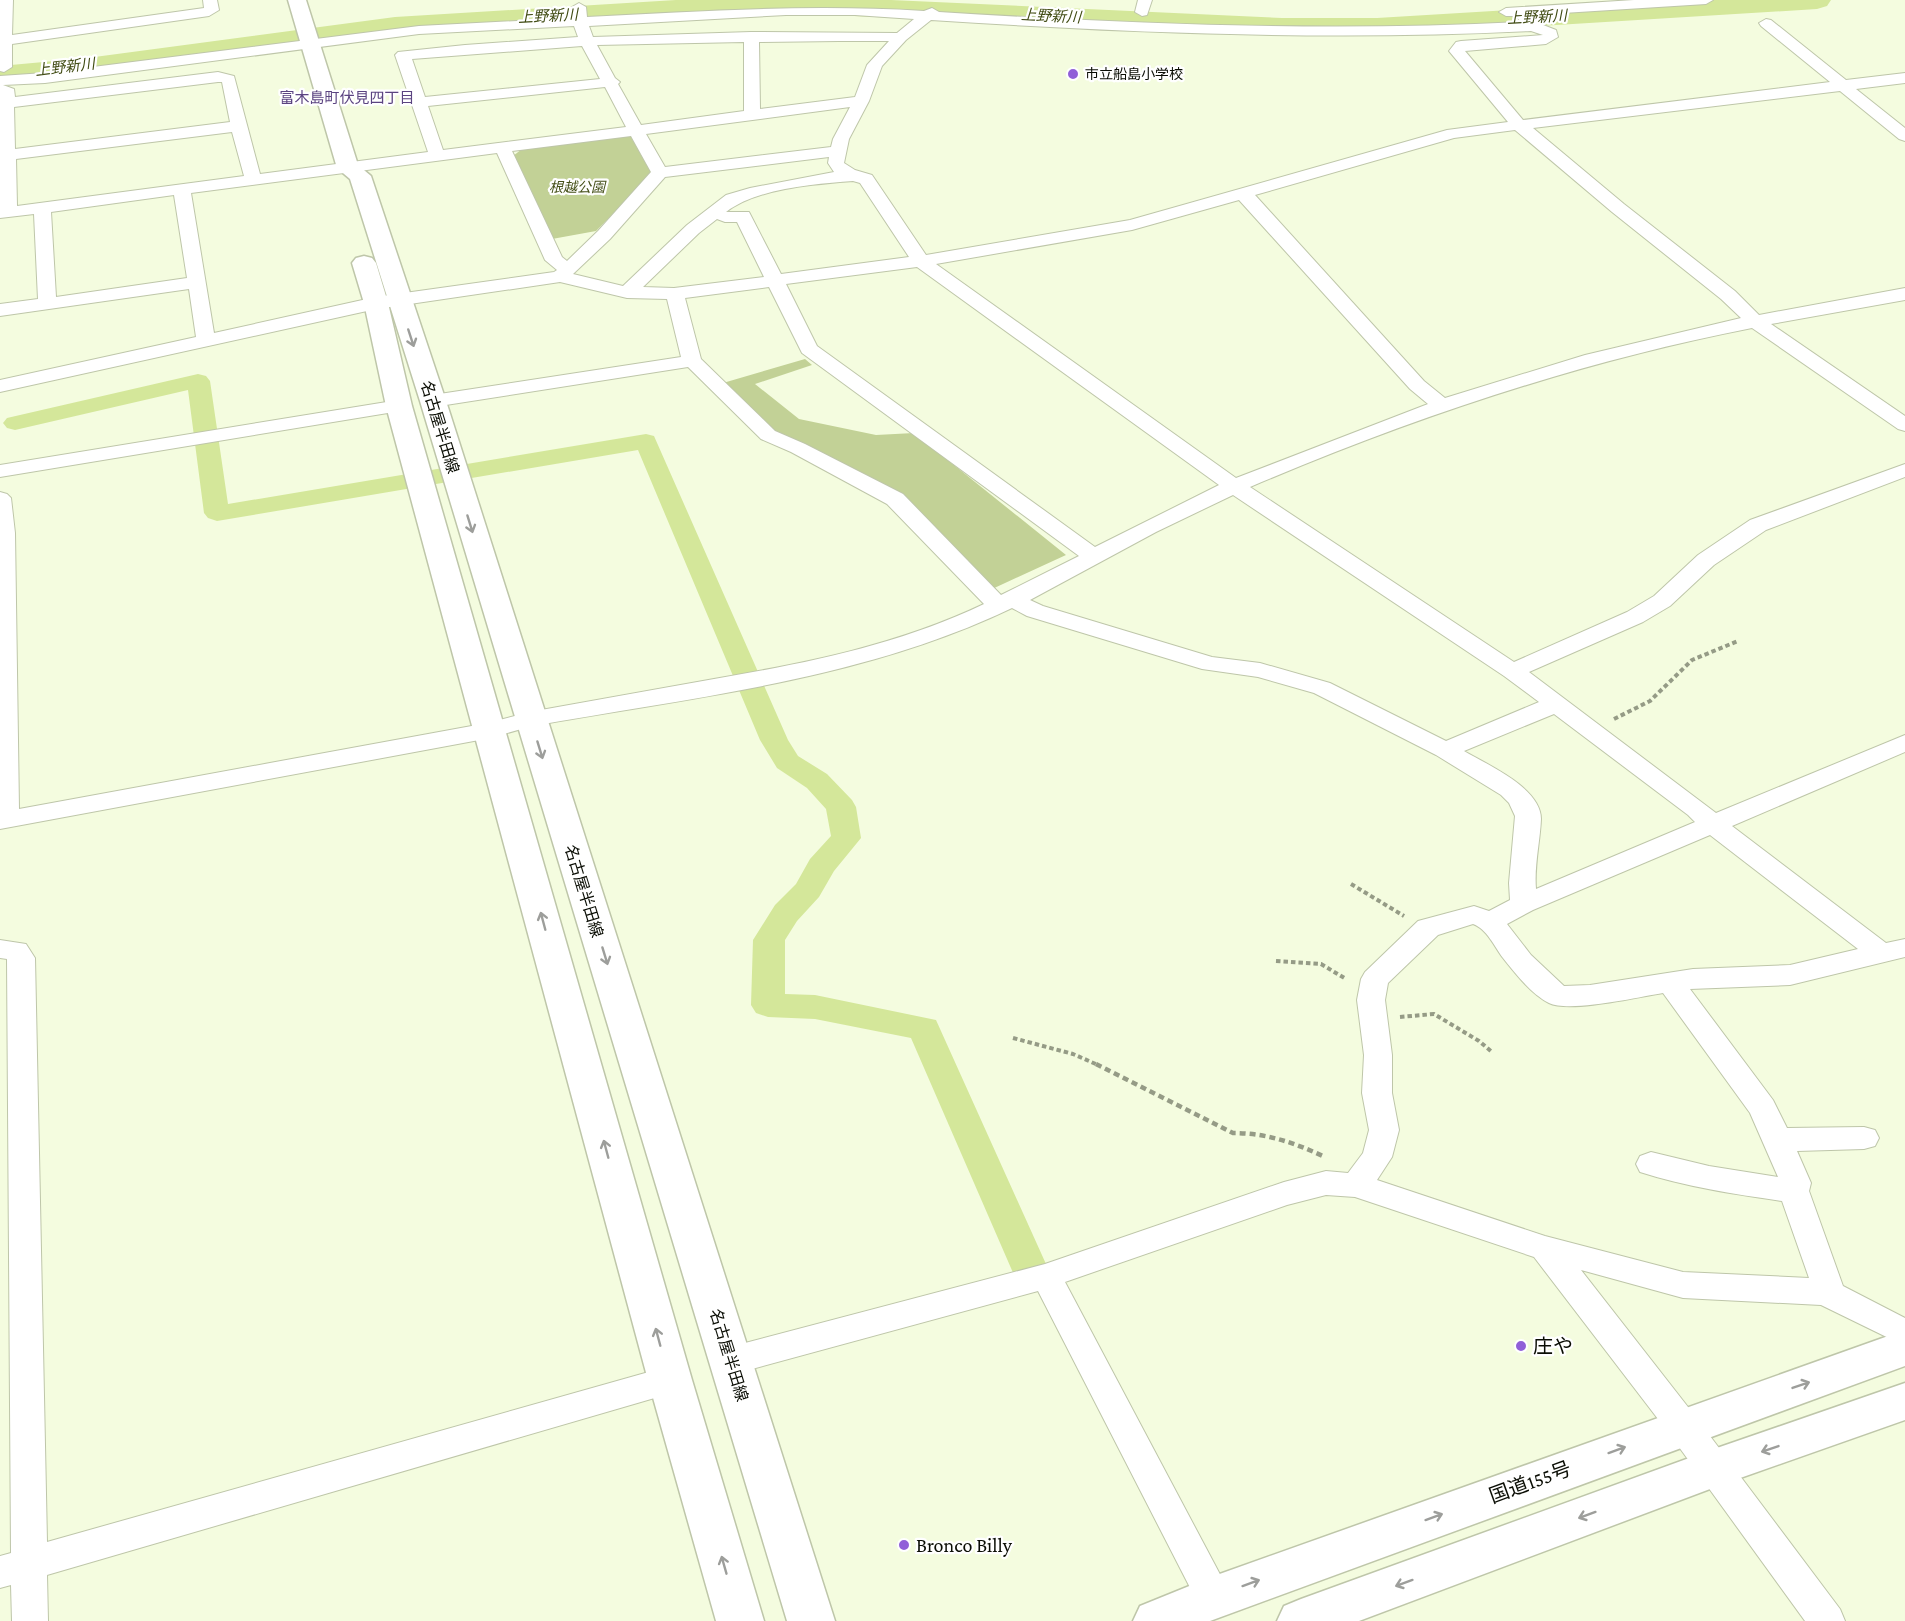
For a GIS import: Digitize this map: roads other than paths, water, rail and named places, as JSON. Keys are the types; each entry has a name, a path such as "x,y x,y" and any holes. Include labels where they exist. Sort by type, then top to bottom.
{"main road":[{"name":"名古屋半田線","path":"297,0 348,168 340,178 387,301 433,401 811,1621"},
{"name":"名古屋半田線","path":"387,301 399,406 670,1380 740,1621"},
{"name":"国道155号","path":"1157,1621 1214,1597 1683,1426 1905,1348"},
{"path":"1301,1621 1714,1468 1905,1401"}],"street":[{"path":"6,0 1,72 95,59 308,37 419,30 576,8 786,11 933,8 1097,10"},
{"path":"2,41 209,12 212,10 210,0"},
{"path":"613,5 736,0"},
{"path":"864,0 933,8 1318,34 1438,33 1523,15 1706,0"},
{"path":"576,8 588,43 612,82 660,172"},
{"path":"852,176 836,163 841,139 861,101 875,65 933,8"},
{"path":"308,37 448,14 526,10"},
{"path":"1497,13 1523,15 1551,33 1551,37 1546,40 1461,45 1457,51 1519,125 1618,208 1728,295 1756,322 1905,425"},
{"path":"1321,17 1380,18 1438,15"},
{"path":"1766,23 1905,136"},
{"path":"437,156 403,55 472,47 751,36 901,37"},
{"path":"751,36 752,116"},
{"path":"254,181 229,79 218,78 3,96 3,128 7,155 5,213 254,181 502,147 861,101"},
{"path":"0,386 387,301 564,273 627,292 674,294 921,261 1132,225 1453,133 1905,78"},
{"path":"419,102 612,82"},
{"path":"7,155 239,126"},
{"path":"502,147 554,260 564,273"},
{"path":"564,273 604,236 660,172 840,151"},
{"path":"627,292 693,229 732,199 827,177 852,176 866,179 921,261 1234,486 1512,671 1698,809 1714,825 1893,950"},
{"path":"182,190 206,341"},
{"path":"1242,194 1250,199 1417,385 1443,406"},
{"path":"42,208 47,304"},
{"path":"725,218 743,216 809,349 1094,556"},
{"path":"0,310 197,282"},
{"path":"674,294 692,361 768,435 798,448 895,499 1004,602 1210,664 1260,670 1322,687 1445,750 1510,789 1520,799 1528,816 1522,883 1524,904"},
{"path":"0,498 4,532 3,819 99,804 490,730 530,719 809,670 888,650 945,630 1234,486 1350,438 1592,359 1756,322 1905,294"},
{"path":"433,401 692,361"},
{"path":"0,471 399,406"},
{"path":"1512,671 1635,617 1662,601 1707,560 1758,525 1905,470"},
{"path":"1445,750 1556,704"},
{"path":"1491,921 1524,904 1903,747"},
{"path":"1359,1180 1377,1157 1384,1130 1377,1093 1378,1055 1372,1003 1375,980 1428,928 1474,915 1491,921 1514,956 1530,973 1558,996 1590,995 1693,979 1790,975 1893,950"},
{"path":"0,949 16,951 21,958 14,1569 30,1621"},
{"path":"1670,982 1763,1108 1796,1183 1794,1191 1827,1284 1826,1292"},
{"path":"1777,1140 1864,1138"},
{"path":"1652,1164 1709,1178 1794,1191"},
{"path":"730,1361 1046,1276 1284,1194 1326,1183 1359,1180 1545,1248 1683,1285 1826,1292 1905,1333"},
{"path":"1545,1248 1683,1426 1827,1621"},
{"path":"1046,1276 1214,1597"},
{"path":"14,1569 670,1380"}],"waterway":[{"name":"上野新川","path":"0,75 87,67 395,26 769,3 1282,27 1377,27 1817,0"},
{"path":"15,423 198,381 217,513 646,441 774,740 787,762 817,781 841,807 846,838 821,866 808,890 786,913 769,940 768,1005 815,1007 924,1029 1027,1264"}],"place":[{"name":"市立船島小学校","path":"1073,74"},
{"name":"庄や","path":"1521,1346"},
{"name":"Bronco Billy","path":"904,1545"}],"district":[{"name":"富木島町伏見四丁目","path":"347,98"}],"park label":[{"name":"根越公園","path":"577,187"}]}
